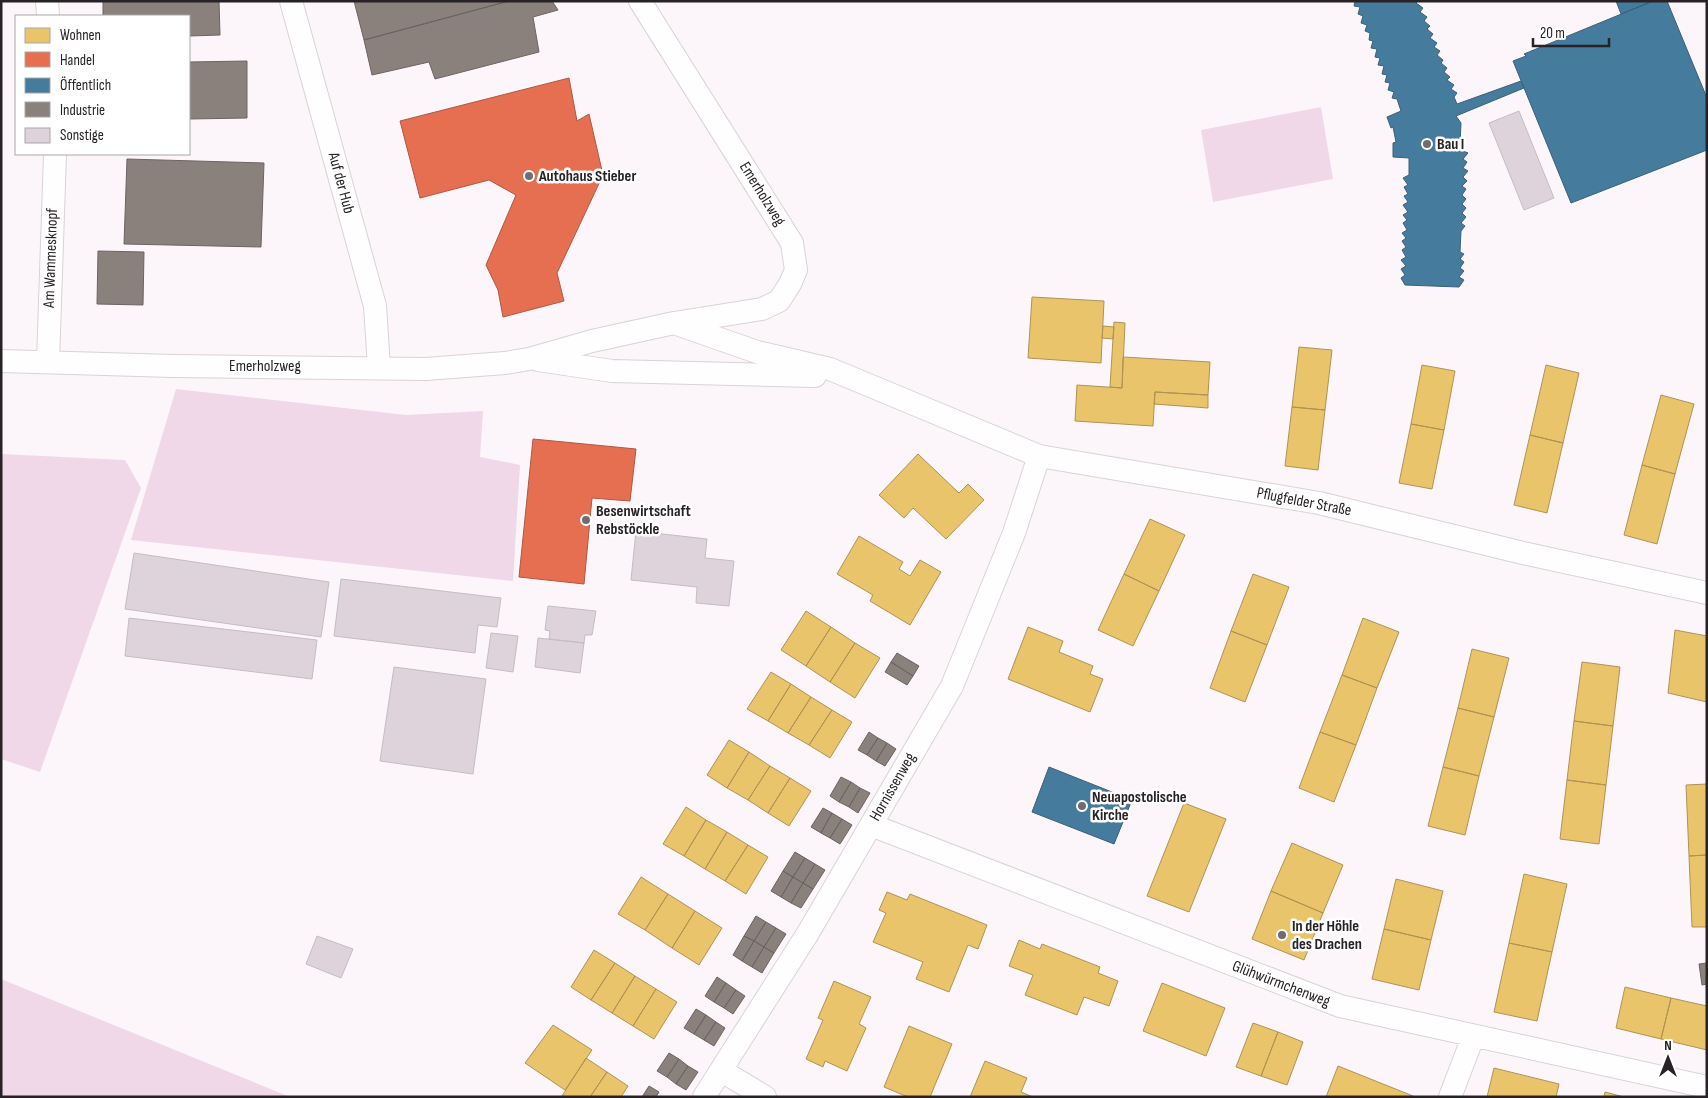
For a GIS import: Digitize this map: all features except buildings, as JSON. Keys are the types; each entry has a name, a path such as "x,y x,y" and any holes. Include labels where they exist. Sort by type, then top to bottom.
{"street":[{"path":"47,1 48,15"},
{"name":"Auf der Hub","path":"291,1 375,306 379,367"},
{"name":"Emerholzweg","path":"1,361 174,366 461,367 529,359 592,341 674,322 762,310 778,301 790,284 796,270 792,243 640,1"},
{"name":"Am Wammesknopf","path":"48,362 55,155"},
{"name":"Emerholzweg","path":"674,322 757,352 830,369 870,384 905,401"},
{"name":"Emerholzweg","path":"529,359 612,371 816,376 870,384"},
{"name":"Pflugfelder Straße","path":"905,401 1039,456 1320,503 1522,552 1707,593"},
{"name":"Hornissenweg","path":"704,1097 722,1071 871,825 952,686 1014,534 1039,456"},
{"name":"Glühwürmchenweg","path":"871,825 1340,1006 1473,1037 1611,1064 1707,1087"},
{"path":"1450,1097 1473,1037"},
{"path":"722,1071 765,1097"}],"shaded area":[{"path":"1321,107 1333,179 1213,202 1201,130"},
{"path":"176,389 406,415 483,411 480,457 520,465 513,581 131,540"},
{"path":"1,454 125,460 141,488 40,772 1,759"},
{"path":"1,979 290,1097 1,1097"}],"place":[{"name":"Bau I","path":"1427,144"},
{"name":"Autohaus Stieber","path":"529,176"},
{"name":"Besenwirtschaft Rebstöckle","path":"586,520"},
{"name":"Neuapostolische Kirche","path":"1082,806"},
{"name":"In der Höhle des Drachen","path":"1282,935"}]}
